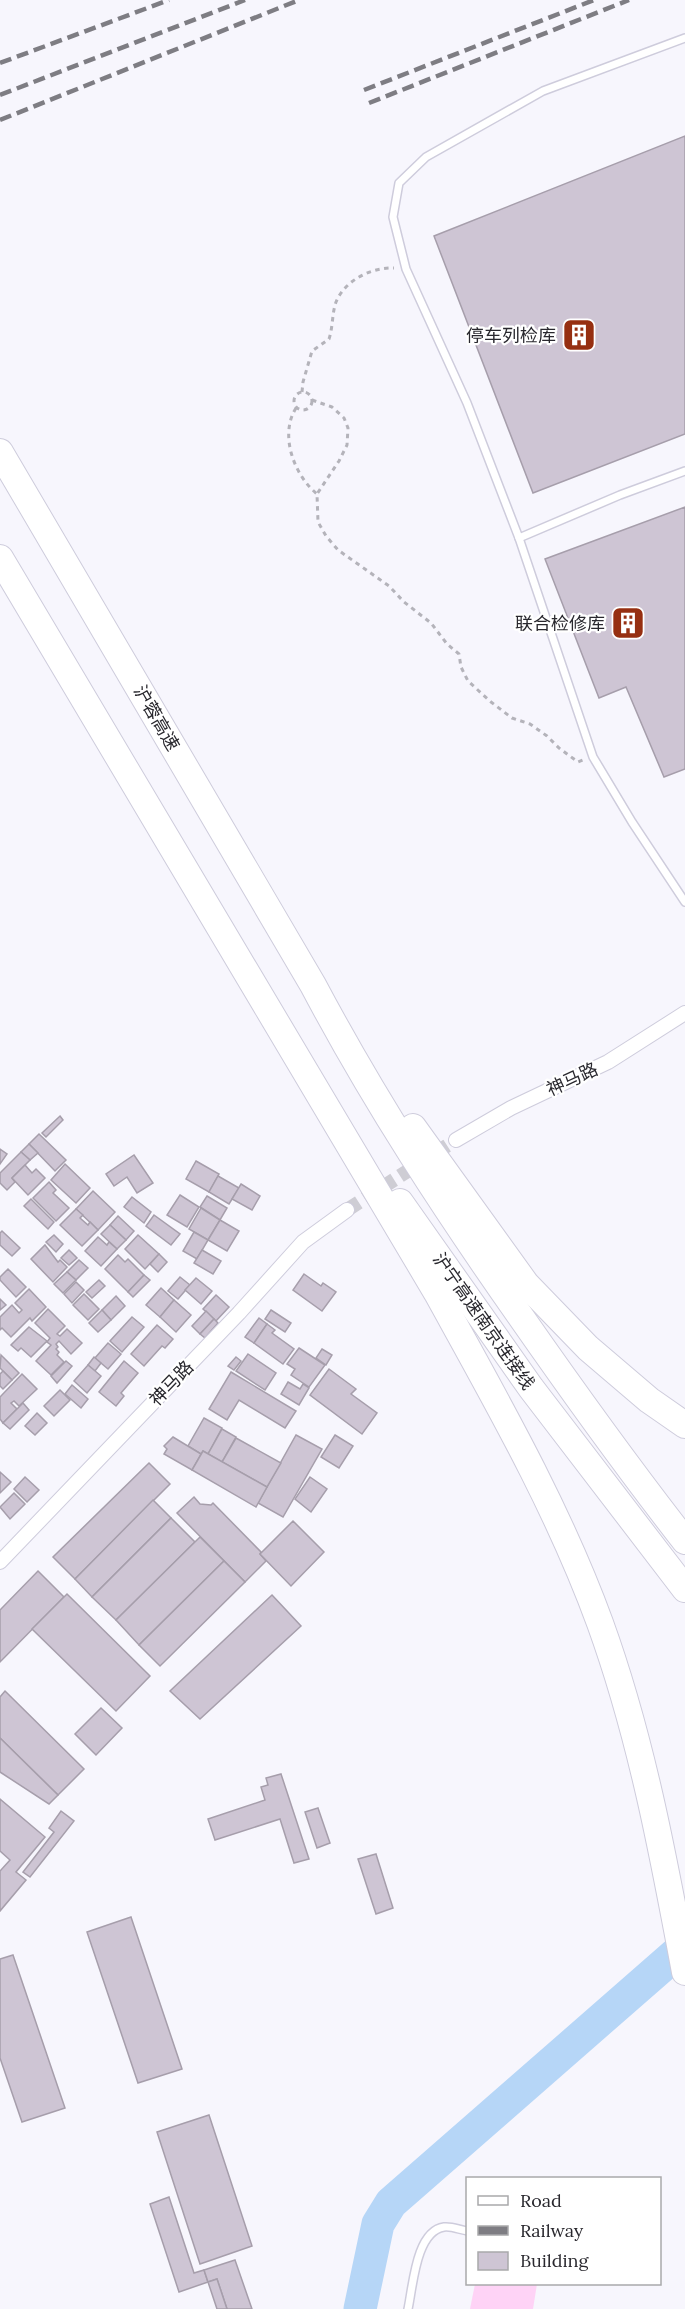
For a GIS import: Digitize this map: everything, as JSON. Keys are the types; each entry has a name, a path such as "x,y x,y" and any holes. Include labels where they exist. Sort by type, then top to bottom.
{"highway":[{"name":"沪蓉高速","path":"0,452 313,985"},
{"path":"0,558 448,1314 500,1408 559,1527 600,1622 629,1709 653,1811 685,1970"},
{"path":"313,985 369,1059 428,1149 526,1284 588,1348 649,1400 685,1425"},
{"name":"沪宁高速南京连接线","path":"313,985 353,1061 408,1151 470,1244 630,1470 685,1541"},
{"name":"沪宁高速南京连接线","path":"291,1047 531,1388 685,1589"}],"street":[{"name":"神马路","path":"456,1140 511,1107 608,1062 685,1013"},
{"name":"神马路","path":"0,1562 303,1242 347,1210"}],"lane":[{"path":"685,38 543,92 426,157 399,183 393,217 406,269 467,403 519,538 593,757 632,822 685,902"},
{"path":"519,538 685,471"},
{"path":"408,2309 425,2239 435,2230 443,2228 466,2231"}],"path":[{"path":"302,392 312,351 329,339 336,302 347,285 363,274 388,268 406,269"},
{"path":"317,494 308,487 291,454 289,436 291,418 296,408 294,399 302,392 308,394 312,400 332,407 344,418 348,428 347,445 317,494 318,522 326,536 338,550 389,586 404,602 431,623 447,645 459,654 461,667 468,681 505,713 547,736 578,762 593,757"},
{"path":"296,408 304,411 309,408 312,400"}],"shaded area":[{"path":"475,2285 537,2285 533,2309 470,2309"}],"building":[{"name":"停车列检库","path":"685,136 685,434 533,493 434,236"},
{"name":"联合检修库","path":"685,507 685,769 664,777 626,687 599,698 545,559"},
{"path":"60,1116 63,1120 46,1137 42,1133"},
{"path":"39,1134 66,1160 55,1171 29,1144"},
{"path":"29,1144 38,1153 30,1160 21,1152"},
{"path":"0,1149 7,1154 0,1164"},
{"path":"21,1152 30,1160 12,1178 15,1182 7,1190 0,1183 0,1173"},
{"path":"134,1155 153,1183 137,1193 127,1177 114,1186 106,1174"},
{"path":"196,1161 219,1174 209,1192 186,1179"},
{"path":"65,1164 90,1188 76,1203 51,1180"},
{"path":"25,1165 32,1173 36,1169 45,1178 28,1195 12,1178"},
{"path":"218,1176 239,1188 229,1204 209,1192"},
{"path":"49,1182 56,1190 53,1193 69,1208 56,1221 33,1198"},
{"path":"241,1184 260,1196 252,1210 232,1199"},
{"path":"93,1191 115,1212 98,1230 76,1209"},
{"path":"180,1195 199,1207 187,1227 167,1215"},
{"path":"207,1196 227,1208 220,1220 200,1207"},
{"path":"132,1197 151,1212 144,1223 124,1207"},
{"path":"31,1199 54,1222 48,1229 24,1206"},
{"path":"201,1208 220,1220 208,1240 189,1229"},
{"path":"76,1209 83,1215 80,1218 88,1225 90,1222 98,1230 82,1246 60,1225"},
{"path":"154,1215 180,1234 171,1245 146,1226"},
{"path":"118,1216 134,1231 126,1240 110,1225"},
{"path":"220,1220 239,1231 227,1251 208,1240"},
{"path":"110,1225 126,1240 117,1249 101,1234"},
{"path":"2,1231 20,1248 12,1256 0,1245"},
{"path":"194,1232 208,1240 197,1259 183,1251"},
{"path":"54,1235 63,1244 56,1252 46,1242"},
{"path":"138,1235 159,1254 145,1269 125,1249"},
{"path":"98,1237 107,1245 109,1242 117,1249 101,1266 85,1251"},
{"path":"45,1245 58,1262 60,1260 67,1267 53,1282 31,1259"},
{"path":"69,1250 77,1258 69,1265 61,1258"},
{"path":"202,1250 221,1261 213,1274 194,1263"},
{"path":"159,1254 167,1262 158,1272 150,1264"},
{"path":"118,1255 125,1262 128,1259 144,1275 128,1292 105,1269"},
{"path":"79,1260 88,1268 76,1280 67,1272"},
{"path":"8,1269 26,1287 16,1297 0,1280"},
{"path":"67,1272 76,1280 63,1293 54,1284"},
{"path":"304,1274 321,1286 323,1283 336,1292 322,1311 293,1290"},
{"path":"144,1275 150,1280 133,1297 128,1292"},
{"path":"180,1277 190,1285 178,1299 168,1291"},
{"path":"196,1278 212,1291 201,1304 185,1290"},
{"path":"99,1280 105,1286 92,1298 86,1292"},
{"path":"76,1282 84,1290 72,1303 64,1294"},
{"path":"161,1288 174,1300 160,1317 146,1305"},
{"path":"29,1289 46,1307 32,1321 30,1318 11,1337 2,1328 0,1330 0,1317 12,1305 19,1313 22,1310 15,1303"},
{"path":"84,1294 99,1309 88,1320 73,1305"},
{"path":"216,1295 229,1307 216,1321 203,1309"},
{"path":"116,1296 125,1306 111,1320 102,1310"},
{"path":"0,1299 6,1305 0,1310"},
{"path":"174,1300 191,1315 176,1332 160,1317"},
{"path":"48,1309 65,1326 57,1334 60,1336 67,1329 82,1343 71,1354 59,1341 56,1344 59,1352 57,1355 64,1362 51,1375 36,1361 51,1345 47,1342 50,1338 35,1323"},
{"path":"102,1310 111,1320 98,1332 89,1323"},
{"path":"271,1310 291,1323 285,1332 265,1319"},
{"path":"206,1311 214,1319 200,1334 192,1326"},
{"path":"132,1317 144,1327 122,1352 110,1341"},
{"path":"259,1318 267,1324 254,1343 245,1337"},
{"path":"214,1319 218,1323 205,1338 200,1334"},
{"path":"267,1324 275,1330 272,1333 294,1349 283,1364 254,1343"},
{"path":"157,1325 173,1339 165,1348 162,1346 144,1366 131,1354"},
{"path":"29,1327 47,1341 31,1357 21,1348 18,1351 11,1345"},
{"path":"108,1343 121,1354 108,1369 95,1358"},
{"path":"299,1348 325,1365 309,1387 291,1375 295,1369 287,1364"},
{"path":"322,1349 332,1355 326,1365 316,1358"},
{"path":"248,1354 276,1373 265,1390 236,1371"},
{"path":"1,1355 19,1373 12,1380 0,1368"},
{"path":"94,1357 101,1363 95,1371 88,1365"},
{"path":"236,1357 241,1361 234,1370 228,1366"},
{"path":"66,1361 72,1366 57,1383 51,1376"},
{"path":"124,1361 138,1373 121,1393 124,1396 116,1406 99,1392"},
{"path":"88,1365 101,1376 87,1393 74,1381"},
{"path":"329,1369 356,1389 351,1394 377,1413 362,1434 310,1395"},
{"path":"3,1371 12,1380 3,1389 0,1386 0,1374"},
{"path":"231,1372 296,1411 285,1428 239,1400 227,1420 209,1409"},
{"path":"22,1374 37,1389 19,1406 14,1401 11,1403 17,1409 3,1423 0,1419 0,1397"},
{"path":"288,1382 300,1389 303,1384 309,1388 299,1405 281,1394"},
{"path":"72,1385 88,1399 81,1408 65,1394"},
{"path":"60,1390 70,1400 54,1416 44,1406"},
{"path":"23,1403 29,1410 10,1429 3,1423"},
{"path":"37,1413 47,1423 35,1435 25,1426"},
{"path":"204,1418 222,1428 208,1454 203,1451 201,1454 188,1446"},
{"path":"222,1429 236,1437 222,1462 208,1454"},
{"path":"296,1435 322,1449 283,1517 258,1503"},
{"path":"335,1435 353,1446 339,1468 321,1457"},
{"path":"173,1437 201,1454 192,1470 164,1454 167,1449 164,1446"},
{"path":"236,1438 281,1463 267,1487 222,1462"},
{"path":"203,1451 267,1487 256,1507 192,1470"},
{"path":"149,1463 170,1484 75,1579 53,1557"},
{"path":"0,1472 11,1482 0,1493"},
{"path":"25,1477 39,1490 27,1502 14,1489"},
{"path":"310,1477 327,1489 311,1512 295,1499"},
{"path":"14,1493 25,1504 10,1519 0,1507"},
{"path":"194,1497 200,1504 211,1505 213,1503 261,1552 260,1554 266,1561 245,1582 177,1513"},
{"path":"153,1500 171,1518 92,1597 75,1579"},
{"path":"171,1518 195,1542 116,1620 92,1597"},
{"path":"293,1521 324,1552 291,1586 260,1554"},
{"path":"200,1537 224,1561 139,1645 116,1620"},
{"path":"224,1561 245,1582 160,1666 139,1645"},
{"path":"38,1571 64,1597 0,1662 0,1610"},
{"path":"67,1594 150,1676 116,1711 32,1629"},
{"path":"272,1595 301,1626 200,1719 170,1691"},
{"path":"5,1691 84,1769 58,1795 0,1738 0,1697"},
{"path":"101,1708 122,1728 96,1755 75,1734"},
{"path":"0,1738 58,1795 49,1804 0,1772"},
{"path":"281,1774 309,1859 294,1863 280,1819 215,1840 208,1819 265,1800 261,1787 268,1785 266,1778"},
{"path":"0,1799 45,1837 16,1872 26,1880 0,1911 0,1871 10,1860 0,1851"},
{"path":"318,1808 330,1843 317,1848 305,1812"},
{"path":"61,1811 74,1821 30,1877 23,1872 54,1832 49,1828"},
{"path":"376,1854 393,1908 376,1914 358,1859"},
{"path":"131,1917 182,2069 138,2083 87,1932"},
{"path":"13,1955 65,2108 22,2122 0,2058 0,1959"},
{"path":"209,2115 252,2246 200,2264 157,2132"},
{"path":"169,2197 194,2273 204,2270 208,2282 179,2292 150,2204"},
{"path":"235,2260 252,2309 227,2309 217,2279 208,2282 204,2270"},
{"path":"217,2279 227,2309 217,2309 208,2282"}],"waterway":[{"path":"360,2309 378,2224 391,2203 685,1946"}],"tunnel":[{"path":"347,1210 456,1140"}],"railway":[{"path":"0,63 169,0"},
{"path":"0,95 245,0"},
{"path":"0,120 299,0"},
{"path":"364,90 594,0"},
{"path":"369,103 629,0"}],"place":[{"name":"停车列检库","path":"579,335"},
{"name":"联合检修库","path":"628,623"}]}
